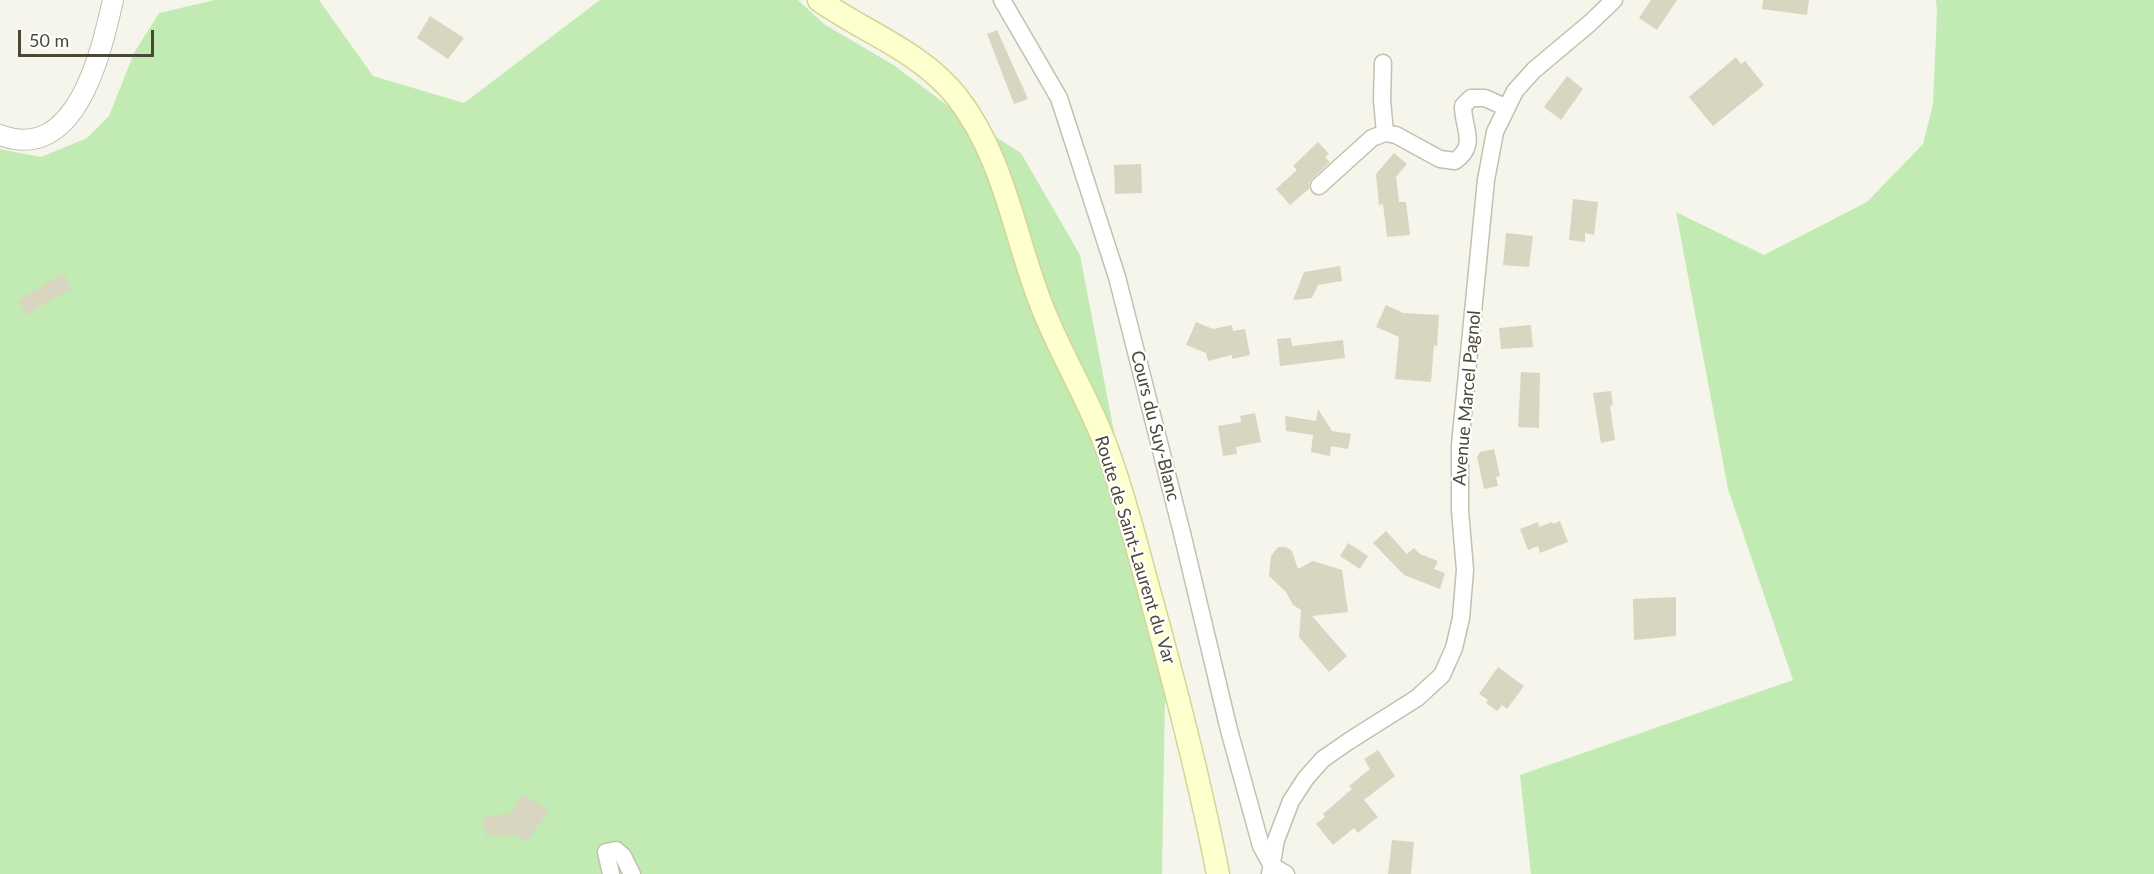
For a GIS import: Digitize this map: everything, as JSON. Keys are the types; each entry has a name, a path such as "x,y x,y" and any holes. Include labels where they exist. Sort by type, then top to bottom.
{"main road":[{"name":"Route de Saint-Laurent du Var","path":"819,0 904,51 934,74 956,96 973,121 991,156 1003,184 1041,306 1087,399 1111,461 1180,704 1218,874"}],"street":[{"path":"0,135 10,139 30,141 50,133 65,122 78,103 90,78 103,44 113,0"},
{"name":"Cours du Suy-Blanc","path":"1002,0 1059,98 1117,277 1229,730 1261,846 1276,871"},
{"name":"Avenue Marcel Pagnol","path":"1276,871 1276,840 1291,801 1306,778 1323,759 1417,698 1442,675 1454,648 1461,618 1465,570 1460,510 1460,445 1486,180 1495,132 1505,107 1515,91 1534,70 1614,0"},
{"path":"1383,63 1382,100 1385,133"},
{"path":"1319,186 1372,138 1385,133 1396,135 1440,159 1455,161 1465,154 1469,141 1463,120 1463,106 1471,98 1485,98 1505,107"},
{"path":"611,874 606,852 616,850 623,856 633,874"}],"green space":[{"path":"215,0 319,0 373,76 464,103 600,0 798,0 824,24 895,66 952,109 1021,153 1080,255 1165,697 1162,874 0,874 0,149 41,157 87,138 109,116 134,53 159,13"},
{"path":"1936,0 2154,0 2154,874 1531,874 1520,775 1793,680 1728,489 1676,212 1764,255 1867,202 1923,144 1933,104"}],"building":[{"path":"1651,0 1677,0 1657,30 1639,18"},
{"path":"1763,0 1809,0 1807,15 1762,9"},
{"path":"430,16 464,38 448,59 417,38"},
{"path":"997,30 1028,99 1014,104 987,34"},
{"path":"1736,57 1741,64 1745,61 1764,85 1713,126 1689,97"},
{"path":"1567,76 1583,89 1561,120 1544,107"},
{"path":"1318,142 1329,154 1325,157 1330,162 1312,179 1309,189 1290,205 1276,189 1297,170 1293,166"},
{"path":"1394,153 1407,164 1396,177 1399,202 1406,202 1410,235 1387,237 1383,204 1379,205 1376,174"},
{"path":"1141,164 1142,193 1115,194 1114,165"},
{"path":"1573,199 1598,202 1594,235 1585,233 1585,242 1569,240"},
{"path":"1506,233 1533,236 1529,267 1503,265"},
{"path":"1340,266 1342,281 1318,285 1312,298 1293,300 1304,272"},
{"path":"63,273 72,288 27,315 18,301"},
{"path":"1386,305 1403,313 1439,315 1431,382 1395,379 1399,337 1376,327"},
{"path":"1196,322 1213,329 1232,325 1233,331 1245,329 1250,355 1232,359 1232,355 1208,361 1206,353 1186,345"},
{"path":"1531,325 1533,347 1501,349 1499,328"},
{"path":"1291,338 1292,346 1343,340 1345,358 1280,366 1277,339"},
{"path":"1521,372 1540,373 1539,428 1518,427"},
{"path":"1611,391 1613,405 1610,406 1615,440 1601,443 1593,393"},
{"path":"1318,409 1332,431 1351,434 1348,449 1331,446 1330,456 1311,452 1313,435 1286,431 1285,416 1316,421"},
{"path":"1255,413 1261,442 1236,447 1237,454 1223,456 1218,426 1241,422 1240,416"},
{"path":"1494,449 1500,476 1496,477 1498,486 1484,489 1477,457 1480,452"},
{"path":"1560,521 1568,542 1540,553 1538,546 1528,550 1520,529 1538,522 1539,527"},
{"path":"1386,531 1407,554 1414,548 1420,554 1438,561 1434,569 1445,573 1440,589 1404,575 1373,543"},
{"path":"1348,543 1368,556 1360,569 1340,556"},
{"path":"1278,547 1286,547 1292,551 1298,569 1313,561 1342,570 1348,612 1312,616 1347,656 1329,672 1299,637 1301,610 1293,605 1286,592 1269,576 1271,556"},
{"path":"1676,597 1676,636 1634,640 1633,599"},
{"path":"1498,667 1524,686 1507,709 1502,705 1497,711 1486,703 1488,700 1479,694"},
{"path":"1378,750 1395,776 1364,800 1378,817 1358,833 1354,828 1333,845 1316,824 1325,817 1323,814 1352,789 1349,786 1370,769 1364,759"},
{"path":"523,794 549,811 527,841 512,834 486,836 482,818 511,813"},
{"path":"1392,840 1414,842 1411,874 1388,874"}]}
